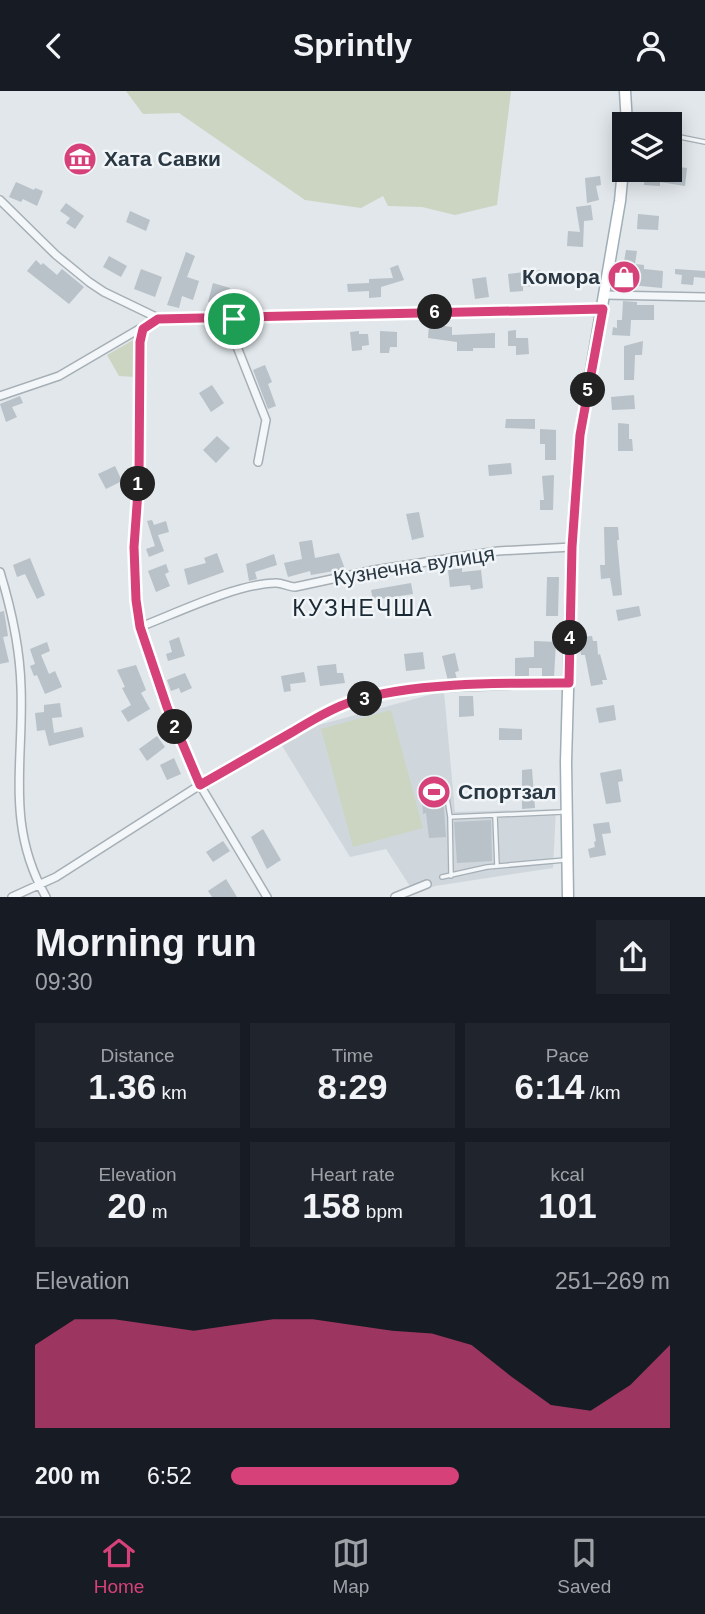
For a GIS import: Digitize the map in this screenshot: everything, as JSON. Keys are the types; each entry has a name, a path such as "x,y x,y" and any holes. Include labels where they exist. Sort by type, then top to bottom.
{"main road":[{"path":"625,91 626,112"},
{"path":"568,897 566,812 572,547 580,435 603,309 622,182"}],"street":[{"path":"0,200 56,255 89,282 158,319 603,309"},
{"path":"605,295 705,297"},
{"path":"0,396 59,376 158,319"},
{"path":"226,319 266,419 258,462"},
{"path":"143,329 140,342 139,477 134,547 140,627 182,747 200,785 267,897"},
{"name":"Кузнечна вулиця","path":"140,627 230,592 277,582 286,587 295,587 374,570 498,551 572,547"},
{"path":"0,572 10,603 22,686 18,788 20,821 30,864 46,897"},
{"path":"12,897 56,877 200,785 316,718 350,702 387,693 432,688 569,683"},
{"path":"395,897 427,884"}],"lane":[{"path":"682,137 705,142"},
{"path":"447,798 451,876"},
{"path":"450,817 566,812"},
{"path":"495,815 496,866"},
{"path":"442,877 496,866 566,860"}],"shaded area":[{"path":"444,692 455,812 556,809 553,868 435,886 415,894 386,849 350,857 281,744 315,726"}],"green space":[{"path":"126,91 511,91 497,205 455,215 422,207 388,206 383,196 361,208 305,200 179,113 143,114"},
{"path":"135,339 135,377 119,376 107,355"},
{"path":"391,710 423,828 353,847 321,729"}],"building":[{"path":"682,167 687,168 685,186 660,182 682,182"},
{"path":"600,176 601,185 596,186 599,200 587,203 585,178"},
{"path":"16,182 43,191 37,206 23,199 21,202 9,197"},
{"path":"644,182 660,182 660,186 644,185"},
{"path":"66,203 84,216 75,229 66,223 70,218 60,211"},
{"path":"591,205 593,220 584,221 583,247 567,246 568,231 580,232 576,207"},
{"path":"130,211 150,220 146,231 126,222"},
{"path":"638,214 659,216 658,230 637,229"},
{"path":"626,250 637,251 635,264 644,265 644,269 663,271 662,288 620,284"},
{"path":"186,252 195,256 187,277 199,281 193,300 182,296 179,308 167,305"},
{"path":"109,256 127,266 121,277 103,267"},
{"path":"36,260 57,275 62,269 84,287 69,304 27,271"},
{"path":"398,265 404,280 381,287 381,297 369,298 369,291 348,292 347,284 369,283 369,279 393,278 390,268"},
{"path":"141,269 162,277 155,297 134,289"},
{"path":"675,269 705,271 705,278 694,277 693,285 681,284 682,275 675,274"},
{"path":"541,270 543,285 523,287 523,291 510,292 508,274"},
{"path":"486,277 489,297 475,299 472,279"},
{"path":"213,283 230,288 225,307 208,302"},
{"path":"623,301 637,302 637,305 654,305 654,320 631,320 630,336 612,335 613,327 617,328 617,320 622,320"},
{"path":"429,324 452,327 452,335 495,333 495,348 457,351 457,342 428,338"},
{"path":"516,330 516,338 528,338 529,354 516,355 516,346 508,346 508,331"},
{"path":"359,331 359,334 368,334 369,345 362,346 362,350 352,351 350,332"},
{"path":"380,331 397,332 397,347 390,347 389,353 380,353"},
{"path":"643,341 642,355 635,355 634,380 624,380 624,346"},
{"path":"265,365 272,382 268,384 276,406 268,409 253,370"},
{"path":"212,385 224,403 211,412 199,393"},
{"path":"634,395 635,409 612,410 611,397"},
{"path":"20,396 23,403 12,407 17,417 6,422 0,404"},
{"path":"506,419 535,419 535,429 505,428"},
{"path":"618,423 629,424 629,439 632,439 633,451 618,451"},
{"path":"540,429 556,430 556,460 545,460 545,444 540,444"},
{"path":"217,436 230,448 216,463 203,450"},
{"path":"511,463 512,474 489,476 488,465"},
{"path":"115,466 122,481 106,489 98,474"},
{"path":"554,475 553,510 540,510 540,500 544,500 542,476"},
{"path":"419,512 424,537 412,540 406,514"},
{"path":"152,520 154,525 166,521 169,532 158,535 164,551 149,557 146,549 155,546 147,521"},
{"path":"604,527 618,527 622,595 613,596 610,578 601,579 600,565 605,565"},
{"path":"312,540 315,558 339,553 345,569 311,575 310,571 288,577 284,563 302,559 299,542"},
{"path":"217,553 224,572 188,585 184,569 206,563 204,558"},
{"path":"274,554 277,565 255,572 257,579 249,581 246,564"},
{"path":"30,558 45,595 37,599 25,574 17,577 13,565"},
{"path":"166,564 169,572 165,574 170,586 156,592 148,571"},
{"path":"462,568 462,572 481,570 483,588 471,590 470,585 450,587 448,570"},
{"path":"547,577 559,577 558,616 546,616"},
{"path":"411,583 413,594 373,600 371,590"},
{"path":"639,606 641,616 618,621 616,610"},
{"path":"4,611 8,636 3,637 9,662 0,664 0,612"},
{"path":"592,636 593,641 597,641 598,655 600,654 607,680 602,680 603,684 591,686 585,655 581,655 580,649 583,648 582,637"},
{"path":"179,637 185,656 168,661 166,654 172,652 169,641"},
{"path":"534,641 556,642 554,677 542,678 542,668 529,668 529,676 515,676 515,658 534,657"},
{"path":"47,642 50,651 41,655 49,674 55,671 62,687 45,694 30,666 35,664 30,649"},
{"path":"423,652 425,669 406,671 404,654"},
{"path":"455,653 459,671 455,672 457,679 448,681 442,656"},
{"path":"336,664 337,673 343,673 345,683 320,686 317,666"},
{"path":"136,665 146,690 141,693 150,709 128,722 121,711 131,705 117,670"},
{"path":"304,672 306,682 290,684 291,691 284,692 281,676"},
{"path":"185,673 192,688 181,693 179,688 171,691 167,680"},
{"path":"459,696 473,696 474,716 459,717"},
{"path":"60,703 62,717 52,718 54,733 82,727 84,737 49,746 45,730 37,731 35,713 44,712 44,705"},
{"path":"614,705 616,720 599,723 596,708"},
{"path":"499,728 522,729 522,740 499,740"},
{"path":"157,736 165,747 147,761 139,749"},
{"path":"174,758 181,774 167,780 160,765"},
{"path":"532,769 535,808 522,809 522,770"},
{"path":"621,769 623,781 618,782 621,802 606,804 600,773"},
{"path":"443,796 446,837 429,838 422,798"},
{"path":"491,820 492,861 457,863 454,822"},
{"path":"609,822 611,833 602,834 606,855 590,858 588,849 595,847 596,841 593,824"},
{"path":"263,829 281,860 267,869 251,837"},
{"path":"223,841 230,851 213,862 206,852"},
{"path":"226,879 237,897 212,897 208,891"}],"place":[{"name":"Хата Савки","path":"80,159"},
{"name":"Комора","path":"624,277"},
{"name":"Спортзал","path":"434,792"}],"district":[{"name":"КУЗНЕЧША","path":"363,608"}],"route":[{"path":"603,309 580,435 572,547 569,683 432,688 387,693 350,702 316,718 200,785 167,707 140,627 136,600 134,547 139,477 140,342 143,329 158,319 234,319 603,309"}]}
